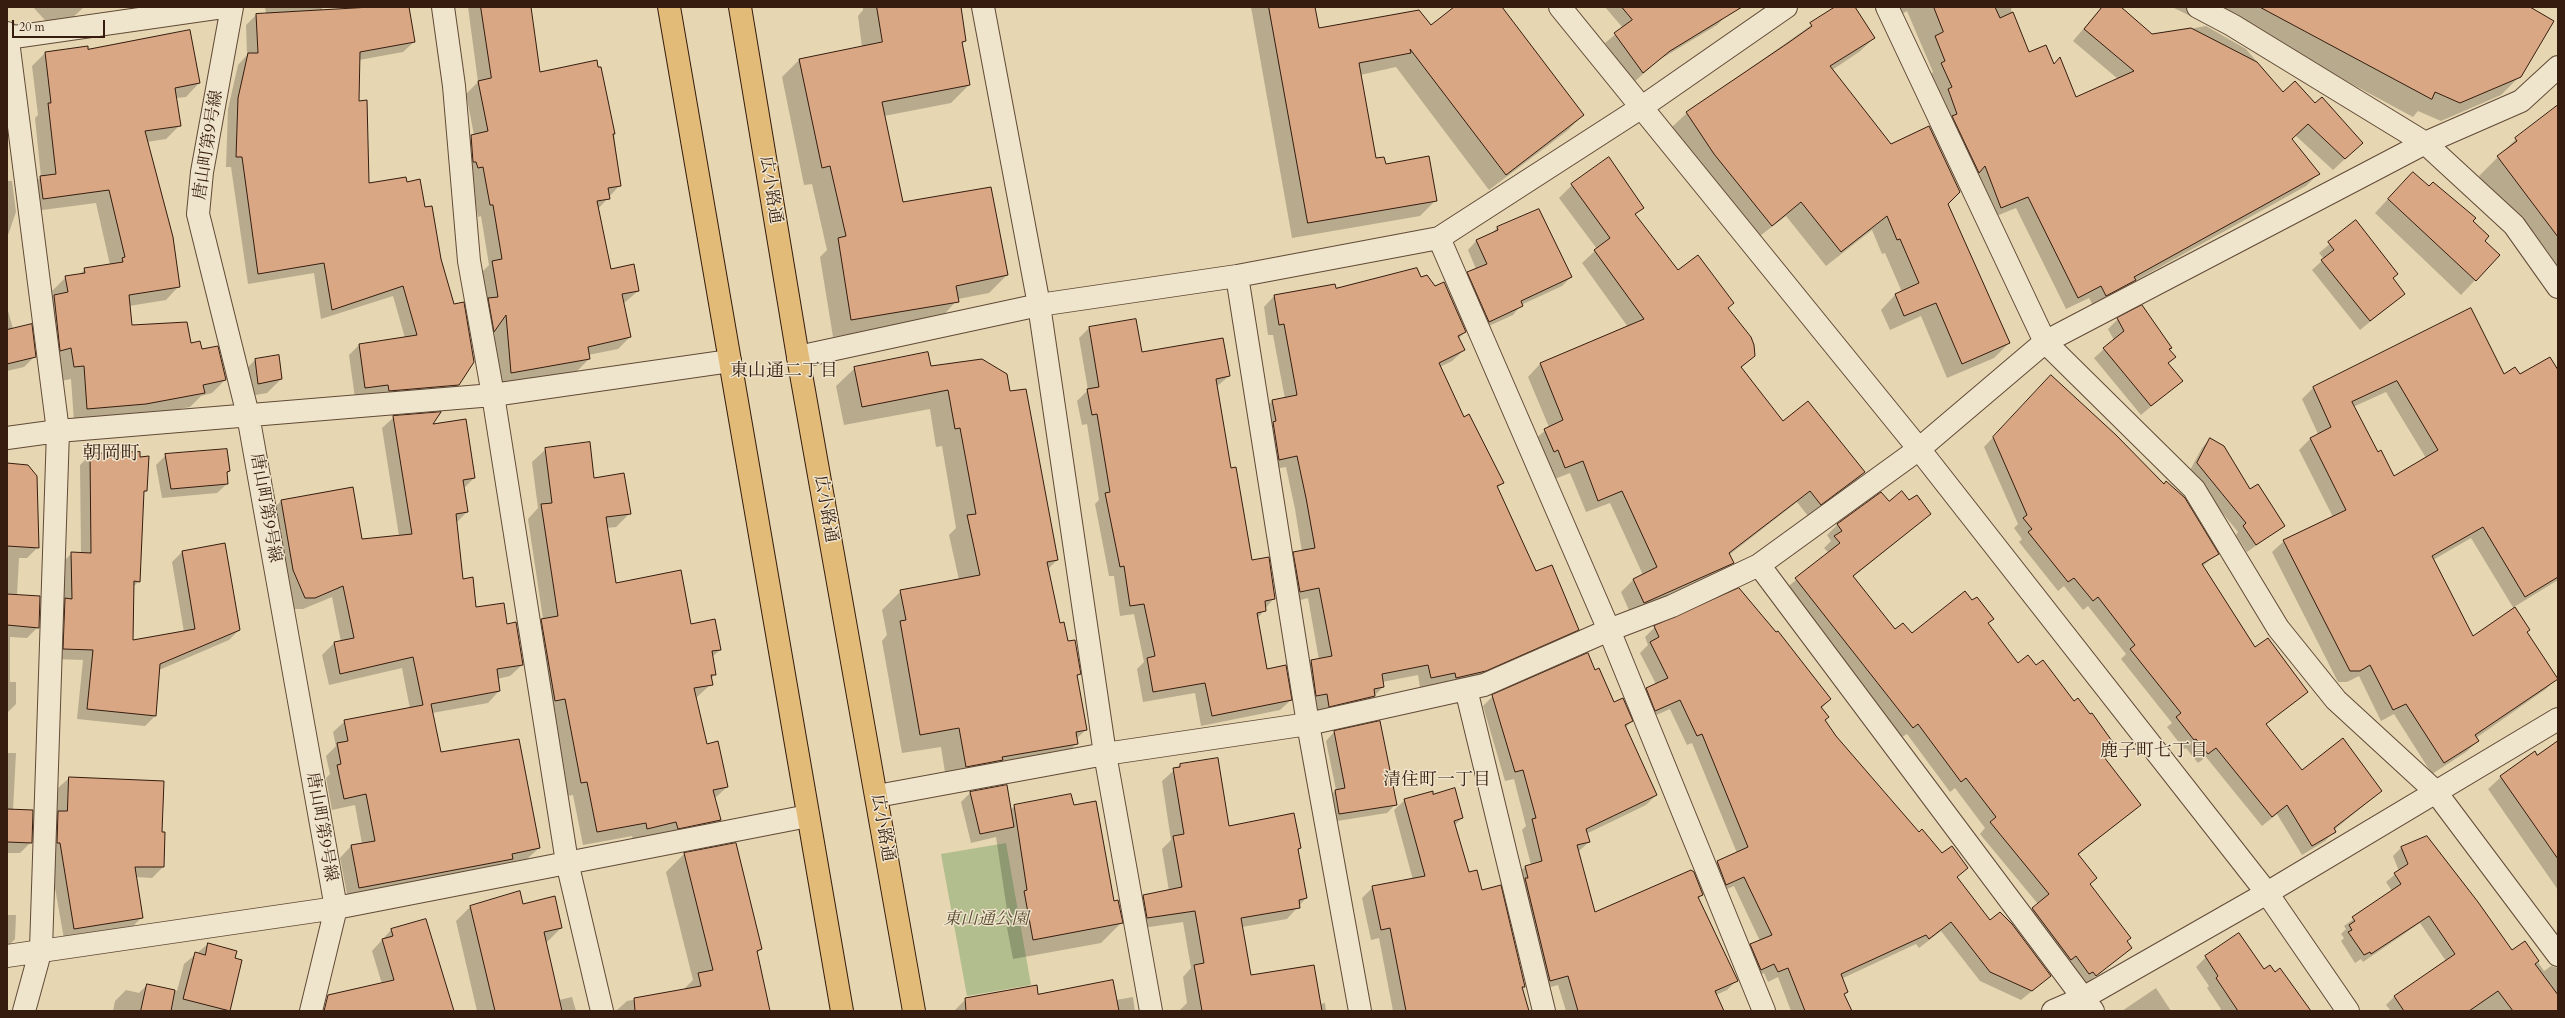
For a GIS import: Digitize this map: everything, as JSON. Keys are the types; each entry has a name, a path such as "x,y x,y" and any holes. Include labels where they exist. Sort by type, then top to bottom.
{"main road":[{"path":"669,7 842,1011"},
{"name":"広小路通","path":"740,7 798,357 914,1011"}],"street":[{"path":"24,1011 41,949 58,431 8,36 223,7"},
{"name":"唐山町第9号線","path":"232,7 202,172 198,214 248,415 336,908 311,1011"},
{"path":"443,7 454,86 469,261 493,394 567,862 602,1011"},
{"path":"983,7 1039,305 1105,754 1151,1011"},
{"path":"1560,7 1919,449 2267,892 2348,1011"},
{"path":"798,357 1039,305 1237,276 1439,238 1642,107 1786,7"},
{"path":"1887,7 2045,342 2194,489 2278,628 2331,694 2435,791 2558,955"},
{"path":"2198,7 2232,25 2425,143 2514,225 2558,287"},
{"path":"877,796 1105,754 1308,724 1484,685 1610,630 1672,606 1759,565 1919,449 2045,342 2425,143 2521,101 2558,67"},
{"path":"1439,238 1610,630 1764,1011"},
{"path":"1237,276 1308,724 1360,1011"},
{"path":"7,438 58,431 493,394 730,361"},
{"path":"1759,565 2088,1004"},
{"path":"1466,689 1544,1011"},
{"path":"2053,1011 2088,1004 2267,892 2558,719"},
{"path":"7,956 41,949 336,908 808,816"}],"green space":[{"name":"東山通公園","path":"1006,843 1031,985 967,996 941,854"}],"building":[{"path":"372,7 409,7 415,42 360,52 359,101 367,100 369,183 406,177 407,182 420,179 425,207 432,206 441,259 454,304 464,302 474,362 459,385 389,391 388,385 365,388 359,344 417,335 403,286 332,310 324,263 258,274 242,157 236,157 238,98 248,53 258,53 256,14"},
{"path":"481,7 531,7 540,72 597,60 598,67 601,67 615,134 613,134 621,186 608,188 610,199 597,201 611,269 634,264 639,291 622,294 631,337 588,347 590,359 511,373 506,315 494,332 488,298 498,297 492,261 502,259 493,205 490,205 483,167 478,168 476,162 473,162 471,135 488,131 478,81 491,78"},
{"path":"877,7 961,7 966,41 962,42 970,85 882,102 903,202 991,187 1008,275 956,286 959,302 851,320 838,238 846,236 830,166 822,168 799,59 882,42"},
{"path":"1269,7 1315,7 1319,28 1419,10 1431,25 1454,7 1502,7 1584,115 1506,175 1410,49 1411,53 1359,63 1376,158 1384,157 1386,164 1429,156 1437,201 1308,223"},
{"path":"1622,7 1742,7 1670,51 1643,73 1614,33 1632,20"},
{"path":"1835,7 1855,7 1875,38 1830,66 1891,144 1929,126 1960,192 1948,204 2010,343 1962,364 1936,303 1904,316 1895,294 1919,283 1900,239 1897,240 1887,216 1841,252 1801,202 1772,226 1714,154 1686,112 1788,43 1812,26 1810,23"},
{"path":"1934,7 1995,7 2000,18 2013,12 2029,52 2046,45 2054,64 2060,57 2076,97 2134,71 2084,29 2102,7 2121,7 2152,34 2191,28 2257,62 2283,92 2295,81 2315,103 2322,97 2363,143 2345,159 2308,124 2292,139 2320,174 2134,277 2136,280 2106,296 2101,286 2078,298 2028,197 2001,208 1985,166 1979,173 1952,116 1957,114 1948,89 1952,87 1941,63 1945,61 1935,36 1943,32"},
{"path":"2260,7 2530,7 2554,21 2521,77 2460,103 2435,92 2432,99"},
{"path":"190,30 200,83 175,88 181,126 145,131 173,237 180,287 129,295 132,325 187,322 191,343 200,341 202,349 218,346 226,380 203,385 205,393 146,404 87,409 84,366 74,367 71,348 60,351 54,295 68,292 65,276 85,273 84,268 123,262 122,258 125,257 109,190 43,199 40,176 56,174 48,103 51,103 45,52 88,46 88,49"},
{"path":"2558,105 2558,237 2497,156 2517,141 2515,138"},
{"path":"1609,157 1644,208 1635,214 1678,270 1698,255 1734,303 1728,308 1751,337 1754,345 1755,356 1741,367 1783,421 1808,401 1865,472 1821,505 1810,491 1729,553 1734,563 1644,603 1633,579 1657,567 1622,491 1598,501 1583,461 1565,468 1558,450 1554,452 1544,429 1563,420 1540,363 1644,319 1594,250 1610,238 1571,184"},
{"path":"2413,172 2429,186 2433,182 2476,218 2473,221 2489,236 2485,241 2500,255 2476,281 2388,199"},
{"path":"1539,209 1572,277 1521,301 1523,306 1489,322 1467,272 1487,264 1476,240 1498,230 1497,227"},
{"path":"2356,220 2398,274 2393,278 2405,294 2370,321 2321,260 2334,250 2328,242"},
{"path":"1417,268 1421,277 1427,275 1435,286 1444,282 1466,332 1458,336 1465,350 1439,363 1464,417 1469,414 1504,483 1497,486 1536,571 1552,565 1579,630 1486,671 1456,678 1455,673 1431,678 1428,665 1382,674 1384,687 1374,689 1375,696 1329,707 1327,694 1316,696 1311,660 1332,656 1319,588 1300,592 1293,552 1315,548 1306,498 1297,456 1279,460 1273,422 1276,421 1272,400 1297,395 1284,324 1279,325 1274,295 1335,284 1336,288"},
{"path":"2142,305 2172,348 2169,349 2176,357 2168,363 2183,381 2151,406 2103,348 2124,331 2117,318"},
{"path":"2471,308 2504,374 2515,367 2520,374 2550,357 2558,370 2558,577 2525,597 2483,527 2432,556 2473,636 2515,607 2530,630 2527,632 2558,679 2475,735 2479,741 2444,763 2406,704 2393,710 2370,665 2360,671 2350,671 2283,540 2346,510 2310,438 2331,427 2313,387","holes":["2397,381 2438,450 2394,476 2381,450 2378,452 2352,402"]},
{"path":"1136,319 1142,352 1223,338 1230,376 1216,379 1231,468 1236,467 1252,560 1269,557 1275,599 1265,601 1266,611 1257,613 1267,669 1286,665 1292,700 1212,716 1205,683 1153,692 1147,658 1155,656 1144,604 1130,606 1124,566 1120,567 1105,493 1110,492 1097,414 1092,415 1087,389 1099,387 1089,327"},
{"path":"32,324 36,357 7,364 7,330"},
{"path":"928,352 931,366 982,359 1007,374 1010,391 1026,389 1058,560 1047,562 1060,623 1064,622 1068,641 1075,640 1081,674 1077,675 1087,730 1076,732 1078,744 1002,757 1003,760 966,767 959,728 920,735 900,621 906,620 900,590 980,575 967,515 976,514 960,428 955,429 948,390 862,407 854,367"},
{"path":"279,355 282,379 258,384 255,359"},
{"path":"2051,375 2116,435 2164,484 2166,481 2185,498 2219,554 2202,564 2255,647 2268,638 2308,692 2266,724 2302,770 2343,738 2382,791 2334,828 2336,832 2312,846 2287,805 2272,817 2216,748 2208,754 2196,739 2194,740 2176,717 2181,713 2130,649 2135,645 2098,597 2093,601 2074,578 2068,582 2028,532 2032,529 2023,518 2027,515 1993,437"},
{"path":"441,412 433,424 466,419 475,478 463,480 468,512 456,514 463,579 473,577 476,607 504,603 507,624 516,622 523,665 497,669 500,691 431,704 441,752 519,739 540,848 512,854 513,859 359,888 351,845 375,841 366,794 344,799 337,765 341,764 337,743 348,741 344,720 423,705 413,657 340,674 334,642 354,638 343,586 315,598 305,598 293,570 281,500 353,487 362,539 412,534 393,416"},
{"path":"2210,438 2224,446 2250,489 2258,484 2285,526 2256,545 2243,526 2246,523 2197,463"},
{"path":"590,442 594,478 624,473 631,514 606,517 616,583 681,570 691,624 715,619 721,650 712,651 716,675 711,675 713,685 694,688 707,744 718,741 728,787 713,790 721,820 678,829 676,822 647,829 646,823 597,832 587,782 581,783 565,699 555,701 541,619 558,616 541,504 552,503 545,448"},
{"path":"227,449 230,471 227,472 228,484 171,489 165,454"},
{"path":"140,452 140,457 149,456 147,491 144,491 140,582 134,581 133,640 195,629 182,551 225,543 240,630 160,664 156,716 87,709 93,650 63,649 65,598 72,599 71,552 91,553 90,454"},
{"path":"7,463 28,465 37,476 39,548 7,546"},
{"path":"1902,491 1909,500 1917,495 1931,514 1853,576 1895,629 1903,623 1912,633 1965,591 1972,600 1977,597 1994,619 1988,623 2018,663 2028,655 2036,665 2043,660 2074,701 2078,698 2090,714 2092,713 2117,748 2104,757 2141,805 2078,854 2097,878 2090,884 2131,938 2127,941 2132,948 2096,976 2093,972 2089,974 2076,956 2071,960 2032,908 2049,894 1990,822 1996,817 1966,778 1961,782 1918,724 1913,728 1795,578 1840,543 1834,536 1842,531 1837,524 1881,492 1889,501"},
{"path":"1739,588 1776,632 1778,631 1831,699 1821,707 1829,717 1825,720 1836,736 1919,832 1922,829 1942,853 1952,846 1968,868 1957,877 1990,920 2000,912 2012,924 2051,976 2032,991 1990,972 1951,922 1929,939 1926,935 1841,974 1848,992 1844,994 1852,1011 1805,1011 1788,968 1778,972 1774,964 1761,970 1750,944 1772,935 1744,877 1726,885 1717,861 1748,847 1702,734 1697,736 1680,700 1655,711 1646,688 1668,678 1650,642 1659,637 1654,626"},
{"path":"7,594 40,596 39,628 7,625"},
{"path":"1588,653 1595,670 1599,668 1614,702 1623,698 1633,721 1625,725 1657,795 1586,829 1590,842 1577,845 1595,912 1691,870 1694,872 1703,895 1698,897 1738,981 1715,991 1724,1011 1578,1011 1568,976 1550,981 1525,878 1528,878 1525,866 1542,861 1532,819 1536,818 1523,770 1515,772 1492,695"},
{"path":"1380,721 1397,805 1339,814 1335,790 1345,788 1334,731"},
{"path":"2558,741 2558,859 2500,776 2535,751 2537,755"},
{"path":"1218,758 1229,826 1294,813 1301,848 1298,849 1307,898 1299,900 1300,908 1241,918 1251,975 1314,965 1322,1011 1202,1011 1194,965 1204,963 1195,911 1147,918 1143,895 1182,887 1173,836 1184,834 1173,768 1180,767 1180,764"},
{"path":"69,777 164,781 162,832 165,832 164,867 135,867 143,918 74,929 60,843 57,843 58,811 67,811"},
{"path":"1007,785 1014,827 980,834 970,792"},
{"path":"1455,788 1463,818 1454,821 1469,872 1477,870 1482,890 1501,885 1525,987 1522,987 1529,1011 1406,1011 1390,928 1381,930 1372,886 1425,876 1404,799 1433,791 1433,794"},
{"path":"1071,794 1074,805 1096,801 1114,901 1118,900 1123,923 1033,940 1024,891 1027,890 1014,805"},
{"path":"7,809 33,810 32,843 7,842"},
{"path":"2427,836 2478,902 2512,950 2525,941 2539,961 2535,964 2558,995 2558,1011 2513,1011 2498,991 2469,1011 2404,1011 2394,996 2455,954 2429,916 2371,954 2370,952 2364,955 2348,932 2352,930 2349,925 2355,921 2352,917 2401,884 2394,873 2408,864 2401,847"},
{"path":"736,843 762,949 757,951 770,1011 635,1011 634,998 701,986 698,973 713,970 684,853"},
{"path":"520,891 523,904 555,896 562,928 544,932 562,1011 495,1011 470,906"},
{"path":"426,919 454,1011 324,1011 328,995 394,980 382,939 393,936 391,929"},
{"path":"2239,933 2264,969 2270,965 2275,972 2280,968 2311,1011 2238,1011 2216,978 2218,976 2205,956"},
{"path":"208,943 237,951 235,958 242,960 230,1011 183,999 195,952 205,955"},
{"path":"1113,980 1119,1011 966,1011 965,998 1037,985 1038,994"},
{"path":"147,984 175,990 171,1011 141,1011"}],"district":[{"name":"東山通二丁目","path":"784,372"},
{"name":"朝岡町","path":"111,455"},
{"name":"鹿子町七丁目","path":"2154,752"},
{"name":"清住町一丁目","path":"1437,781"}]}
